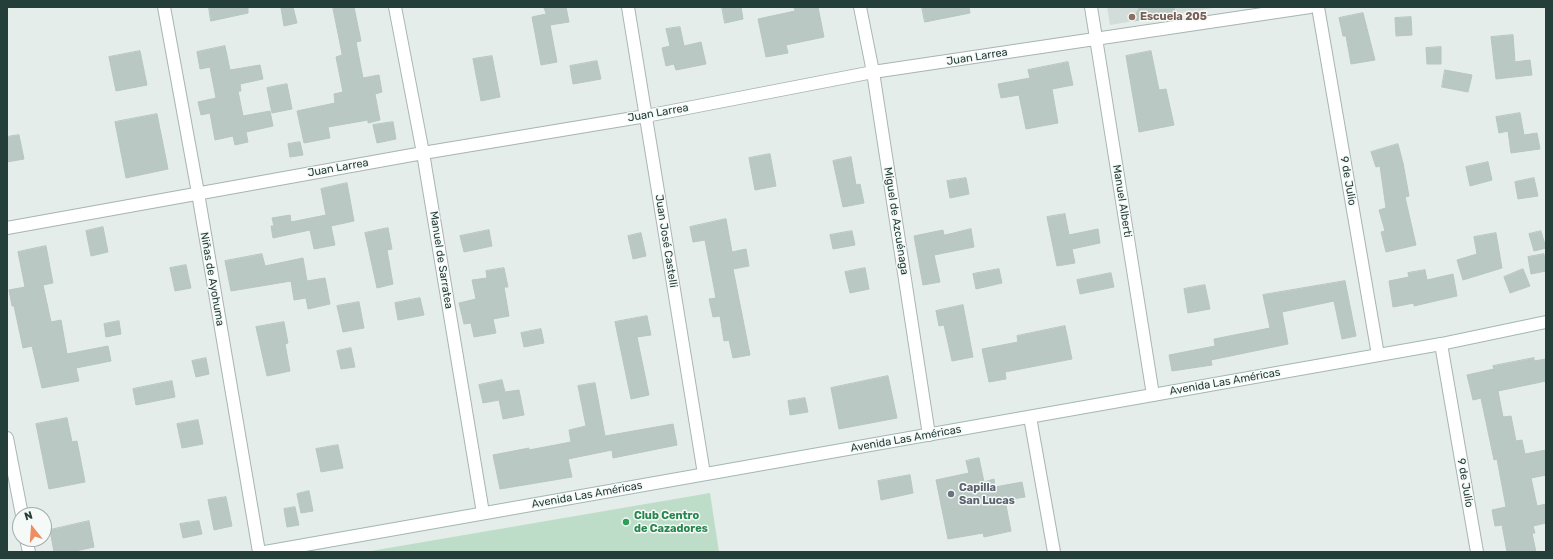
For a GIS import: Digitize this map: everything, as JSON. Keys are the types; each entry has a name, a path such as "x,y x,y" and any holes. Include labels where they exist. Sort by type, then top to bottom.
{"street":[{"name":"Niñas de Ayohuma","path":"164,7 198,193 259,552"},
{"name":"Manuel de Sarratea","path":"395,7 423,153 483,514"},
{"name":"Juan José Castelli","path":"628,7 704,474"},
{"name":"Miguel de Azcuénaga","path":"860,7 873,72 928,434"},
{"name":"Manuel Alberti","path":"1091,7 1153,394"},
{"name":"Juan Larrea","path":"7,228 423,153 646,116 873,72 1310,7"},
{"name":"9 de Julio","path":"1318,7 1378,355"},
{"name":"Avenida Las Américas","path":"266,552 1441,344 1546,322"},
{"name":"9 de Julio","path":"1441,344 1477,552"},
{"path":"1030,417 1054,552"},
{"path":"8,444 20,507"}],"shaded area":[{"path":"1107,7 1219,7 1110,25"}],"green space":[{"name":"Club Centro de Cazadores","path":"710,493 719,552 365,552"}],"building":[{"path":"209,7 248,7 248,13 211,21"},
{"path":"293,7 297,23 284,26 281,8"},
{"path":"333,7 354,7 361,41 356,42 363,78 379,75 382,92 375,94 380,120 368,123 368,120 328,127 330,138 304,143 297,111 335,103 334,94 343,92 336,57 342,55"},
{"path":"544,7 566,7 569,22 550,25 557,62 541,65 532,17 546,14"},
{"path":"722,7 741,7 743,19 725,23"},
{"path":"794,7 818,7 824,37 786,45 788,53 766,57 758,19 795,11"},
{"path":"922,7 969,7 970,13 925,22"},
{"path":"1140,7 1174,7 1175,14 1133,21"},
{"path":"1363,13 1375,60 1351,64 1346,36 1343,36 1339,18"},
{"path":"1411,17 1412,35 1396,36 1395,18"},
{"path":"680,27 684,46 701,42 706,64 676,70 674,64 666,66 662,48 670,46 666,29"},
{"path":"1513,35 1515,62 1530,60 1532,75 1496,79 1491,37"},
{"path":"225,46 230,70 260,65 263,79 240,84 241,91 238,91 243,116 270,111 273,126 246,132 248,142 235,145 233,136 215,140 210,113 201,115 198,102 216,98 210,67 200,69 197,52"},
{"path":"1441,47 1441,64 1427,64 1426,48"},
{"path":"140,51 147,85 116,91 109,57"},
{"path":"1151,51 1159,90 1166,89 1174,125 1139,132 1126,56"},
{"path":"492,56 500,97 481,101 473,59"},
{"path":"597,61 601,79 573,84 570,66"},
{"path":"1068,62 1073,85 1052,89 1058,123 1026,129 1019,95 1001,98 998,84 1030,78 1028,70"},
{"path":"1445,70 1472,75 1468,92 1442,87"},
{"path":"287,84 292,109 272,113 267,88"},
{"path":"1520,113 1524,135 1537,133 1540,149 1511,153 1508,131 1499,133 1496,117"},
{"path":"157,114 168,169 126,178 115,122"},
{"path":"393,122 396,139 377,143 373,125"},
{"path":"19,135 24,159 7,162 7,137"},
{"path":"300,142 303,155 290,157 288,144"},
{"path":"1398,144 1409,196 1405,197 1416,245 1386,252 1381,232 1385,231 1379,210 1386,208 1380,166 1376,167 1371,152"},
{"path":"770,154 776,186 755,190 749,158"},
{"path":"851,157 856,185 860,184 864,203 843,207 833,161"},
{"path":"1488,162 1492,180 1470,186 1466,167"},
{"path":"966,178 969,194 950,198 947,181"},
{"path":"1534,178 1538,196 1518,199 1515,182"},
{"path":"347,183 354,221 331,226 335,245 314,249 310,230 273,238 271,226 274,226 272,218 290,215 291,222 326,215 321,189"},
{"path":"1065,214 1069,235 1098,229 1100,243 1072,249 1075,263 1057,266 1047,217"},
{"path":"726,219 732,252 746,249 749,266 733,269 750,355 733,358 729,340 724,341 720,316 713,317 709,299 716,298 705,240 693,242 690,227"},
{"path":"103,227 108,252 91,256 86,231"},
{"path":"388,228 392,249 387,250 393,284 377,288 365,233"},
{"path":"971,229 974,247 934,255 940,282 923,285 914,236 943,230 944,235"},
{"path":"489,230 492,246 464,252 460,236"},
{"path":"852,231 855,245 833,249 830,235"},
{"path":"1541,231 1546,248 1534,251 1529,234"},
{"path":"641,233 646,256 633,259 628,236"},
{"path":"1496,233 1502,268 1463,280 1457,260 1477,254 1474,237"},
{"path":"46,246 53,283 43,285 51,322 61,320 67,354 108,346 111,361 76,368 79,381 42,388 32,346 23,348 9,290 25,287 18,252"},
{"path":"262,254 265,266 303,258 307,281 325,278 330,304 308,309 306,298 294,300 291,281 231,291 225,261"},
{"path":"1544,254 1546,271 1531,274 1528,257"},
{"path":"186,265 191,288 175,291 170,268"},
{"path":"504,268 508,287 504,287 509,316 493,319 496,333 474,337 471,323 464,324 459,303 476,299 472,280 487,278 486,271"},
{"path":"865,268 869,289 850,293 845,272"},
{"path":"999,269 1002,283 976,289 973,274"},
{"path":"1523,269 1530,286 1510,293 1504,277"},
{"path":"1425,270 1427,280 1453,274 1457,296 1414,306 1414,303 1393,307 1389,281 1409,277 1408,273"},
{"path":"1111,273 1114,287 1080,294 1077,280"},
{"path":"1345,281 1356,336 1342,339 1334,301 1282,312 1288,344 1211,360 1212,365 1172,371 1169,355 1215,346 1214,339 1270,328 1263,295"},
{"path":"1205,285 1210,309 1188,313 1184,289"},
{"path":"420,298 424,315 398,320 395,303"},
{"path":"359,302 364,328 343,332 337,306"},
{"path":"963,305 973,357 952,361 944,325 939,326 936,311"},
{"path":"647,316 651,335 637,337 649,395 631,399 615,322"},
{"path":"119,321 121,334 106,337 104,324"},
{"path":"284,322 288,343 285,344 290,371 267,376 256,327"},
{"path":"1065,326 1072,359 1005,372 1006,379 989,382 982,349 1018,342 1017,336"},
{"path":"541,329 544,343 524,347 521,333"},
{"path":"351,348 355,367 341,369 337,351"},
{"path":"206,358 209,374 196,377 192,361"},
{"path":"1534,358 1534,361 1546,359 1546,381 1498,391 1503,417 1511,416 1516,441 1522,440 1525,454 1546,450 1546,475 1531,478 1537,506 1546,504 1546,523 1533,526 1535,533 1532,533 1536,552 1507,552 1502,525 1495,526 1492,510 1506,507 1497,459 1494,460 1481,398 1473,400 1467,375 1494,369 1493,366"},
{"path":"888,376 897,418 839,429 831,388"},
{"path":"502,380 505,392 519,390 524,415 503,419 499,400 483,403 479,385"},
{"path":"172,381 175,397 136,405 133,389"},
{"path":"595,383 605,436 673,424 677,445 613,458 612,450 568,459 572,477 500,489 493,455 571,442 569,430 586,426 578,386"},
{"path":"805,398 808,412 790,415 788,401"},
{"path":"67,418 72,442 77,441 85,482 49,489 36,424"},
{"path":"198,420 203,444 182,448 177,424"},
{"path":"338,445 343,468 321,472 316,449"},
{"path":"979,458 984,482 994,479 995,487 1022,482 1025,497 1005,500 1011,531 984,537 983,533 948,539 936,480 969,473 966,461"},
{"path":"910,475 913,493 881,500 878,481"},
{"path":"309,491 313,511 301,513 297,494"},
{"path":"226,497 232,526 214,530 208,500"},
{"path":"295,507 299,525 287,527 284,509"},
{"path":"89,521 94,547 71,552 54,552 52,530"},
{"path":"199,521 202,534 183,538 180,524"}],"place":[{"name":"Escuela 205","path":"1132,17"},
{"name":"Capilla San Lucas","path":"951,494"},
{"name":"Club Centro de Cazadores","path":"626,522"}]}
